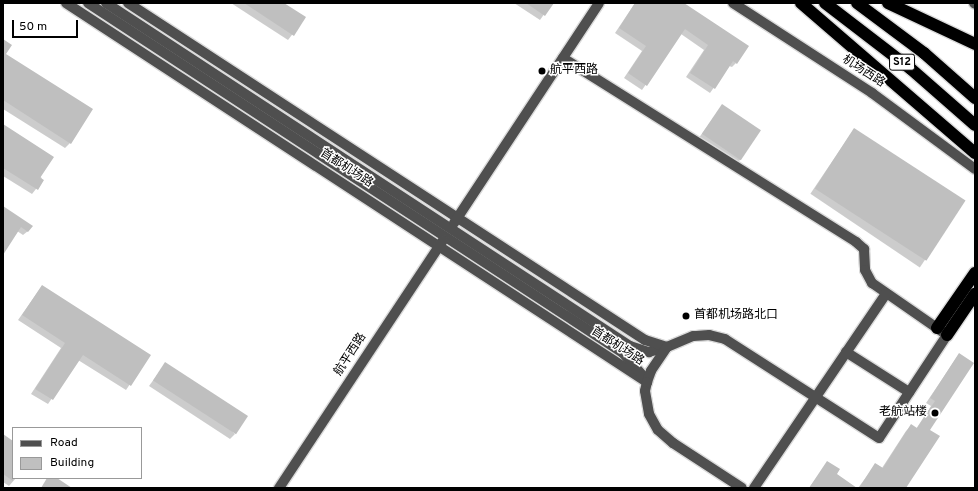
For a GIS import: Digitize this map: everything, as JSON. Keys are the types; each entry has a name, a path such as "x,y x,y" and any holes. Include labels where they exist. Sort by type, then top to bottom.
{"highway":[{"path":"801,3 975,153"},
{"name":"S12","path":"825,3 911,69 975,125"},
{"name":"S12","path":"856,3 924,53 975,98"},
{"path":"888,3 975,44"},
{"path":"942,331 972,276"},
{"path":"942,331 975,294"}],"street":[{"name":"首都机场路","path":"66,3 647,382"},
{"name":"首都机场路","path":"88,3 363,169 448,231 545,295 630,346 649,352 667,347"},
{"name":"首都机场路","path":"106,3 356,178 448,231"},
{"name":"首都机场路","path":"128,3 645,340 667,347"},
{"name":"航平西路","path":"279,488 599,3"},
{"name":"机场西路","path":"733,3 872,93 975,169"},
{"path":"563,58 856,242 864,249 868,279 886,294 942,331 909,392 879,438 725,339 709,335 693,336 667,347 647,382 646,403 658,430 673,443 742,488"},
{"path":"236,114 231,90 254,85"},
{"path":"358,153 363,169"},
{"path":"339,180 356,178"},
{"path":"551,319 545,295 572,292"},
{"path":"754,488 886,294"},
{"name":"首都机场路","path":"545,295 624,353 647,382"},
{"path":"846,352 909,392"}],"building":[{"path":"244,3 284,3 306,17 294,36"},
{"path":"526,3 554,3 545,16"},
{"path":"635,3 684,3 749,46 737,64 733,61 715,89 690,73 708,45 685,29 647,86 628,73 646,46 619,28"},
{"path":"3,39 12,45 6,54 93,109 71,144 3,100"},
{"path":"722,104 761,130 741,160 702,134"},
{"path":"3,124 54,157 40,178 44,180 38,190 3,168"},
{"path":"854,128 966,200 926,261 815,188"},
{"path":"3,206 33,226 28,232 21,227 3,255"},
{"path":"42,285 151,355 131,386 83,355 53,400 35,389 65,343 22,315"},
{"name":"老航站楼","path":"959,353 974,363 930,430 940,436 906,488 859,488 875,463 883,468 911,424 917,428 935,401 930,398"},
{"path":"165,362 248,416 236,434 153,380"},
{"path":"3,434 12,440 13,481 3,474"},
{"path":"827,461 840,469 837,474 857,488 809,488"},
{"path":"46,479 58,479 72,488 41,488"}],"place":[{"name":"航平西路","path":"542,71"},
{"name":"首都机场路北口","path":"686,316"},
{"name":"老航站楼","path":"935,413"}]}
